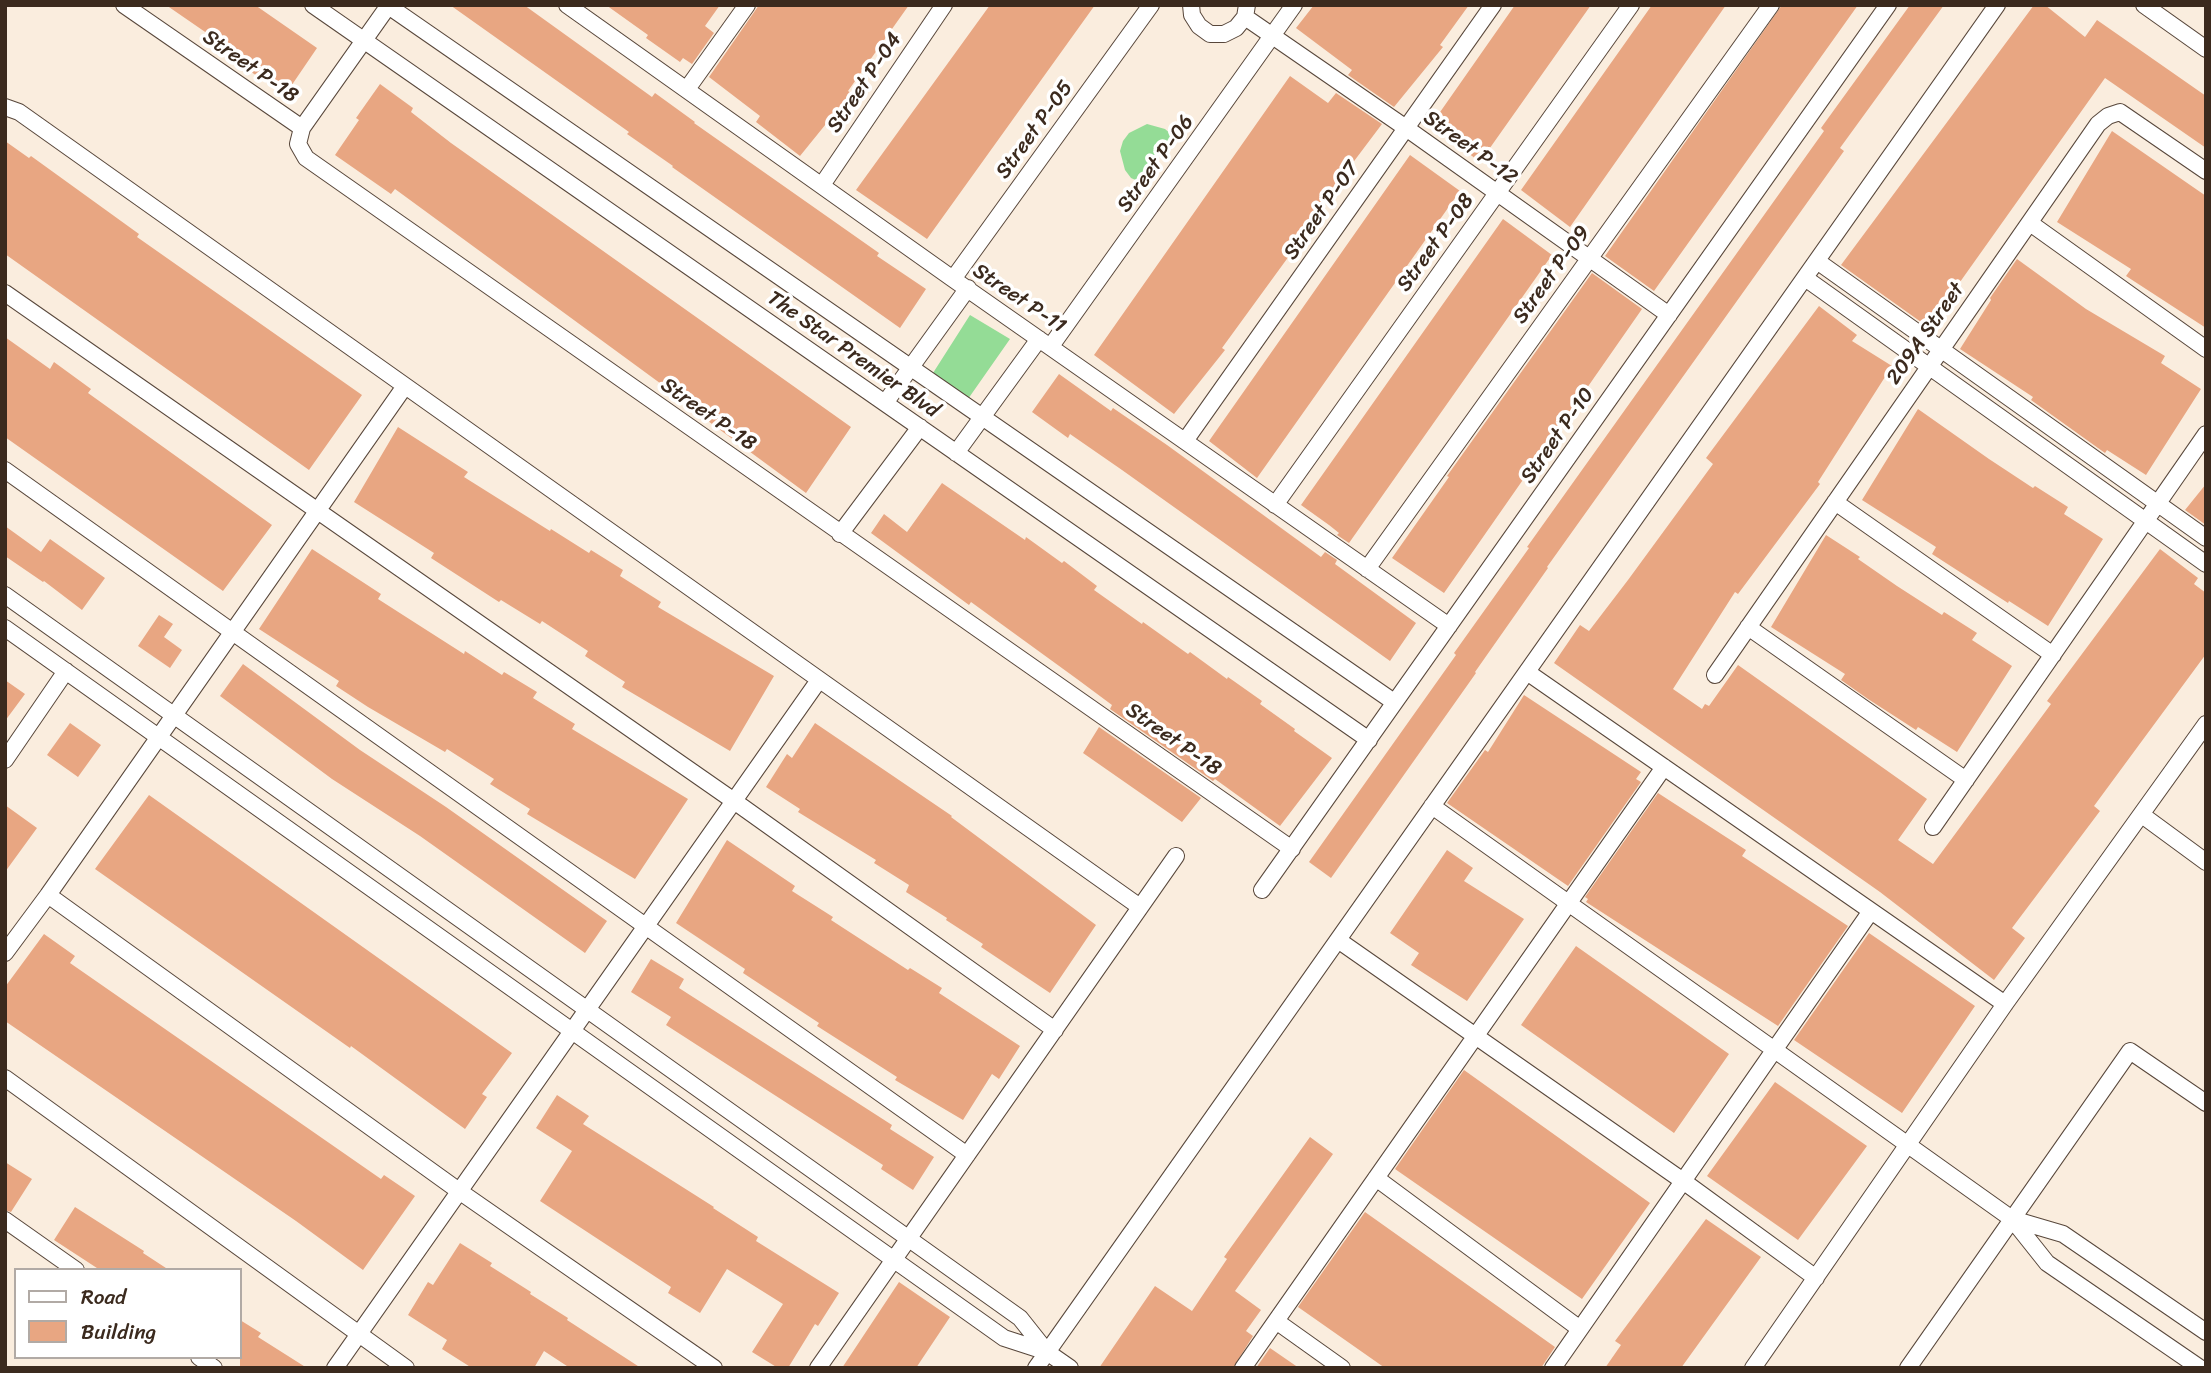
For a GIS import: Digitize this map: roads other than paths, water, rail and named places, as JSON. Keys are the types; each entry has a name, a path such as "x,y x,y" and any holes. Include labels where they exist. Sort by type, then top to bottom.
{"street":[{"name":"Street P-18","path":"124,5 302,128 298,144 306,158 1292,849"},
{"name":"The Star Premier Blvd","path":"313,5 1369,740"},
{"path":"687,89 747,5"},
{"name":"Street P-04","path":"822,185 944,5"},
{"name":"Street P-05","path":"953,279 1151,5"},
{"path":"1191,5 1192,15 1199,26 1210,34 1224,34 1236,28 1246,11"},
{"name":"Street P-06","path":"956,453 982,417 1045,342 1294,5"},
{"name":"Street P-07","path":"1185,441 1493,5"},
{"name":"Street P-08","path":"1275,505 1631,5"},
{"name":"Street P-09","path":"1367,569 1771,5"},
{"name":"Street P-10","path":"1262,890 1888,5"},
{"path":"1036,1368 1997,5"},
{"path":"2144,5 2206,49"},
{"path":"302,128 388,6"},
{"name":"The Star Premier Blvd","path":"388,6 1394,702"},
{"name":"Street P-11","path":"577,8 953,279 1449,626"},
{"name":"Street P-12","path":"1246,11 1272,37 1406,128 1588,260 1669,315"},
{"path":"5,107 19,112 1140,907"},
{"name":"209A Street","path":"1715,675 2098,124 2108,116 2120,112 2206,172"},
{"path":"2030,223 2206,349"},
{"path":"1817,261 2206,538"},
{"path":"1805,278 2206,564"},
{"path":"885,403 968,288"},
{"path":"5,293 734,801 1055,1030"},
{"path":"5,953 405,386"},
{"path":"840,534 920,427"},
{"path":"1933,827 2206,434"},
{"path":"5,470 967,1156"},
{"path":"1835,502 2053,655"},
{"path":"5,595 1020,1318 1047,1352 1070,1368"},
{"path":"1748,627 1966,780"},
{"path":"5,628 1004,1338 1047,1352"},
{"path":"5,760 66,671"},
{"path":"1527,672 2006,1004"},
{"path":"335,1368 819,680"},
{"path":"1753,1368 1907,1144 2206,724"},
{"path":"1242,1368 1664,767"},
{"path":"1432,806 2012,1219 2047,1263 2200,1368"},
{"path":"2142,815 2206,862"},
{"path":"818,1368 1176,856"},
{"path":"48,895 459,1191 714,1368"},
{"path":"1553,1368 1871,911"},
{"path":"1338,940 1683,1181 1816,1278"},
{"path":"1908,1368 2130,1051 2206,1104"},
{"path":"5,1078 406,1368"},
{"path":"1376,1178 1580,1329"},
{"path":"2012,1219 2063,1234 2206,1332"},
{"path":"5,1220 73,1268"},
{"path":"1276,1321 1342,1368"}]}
